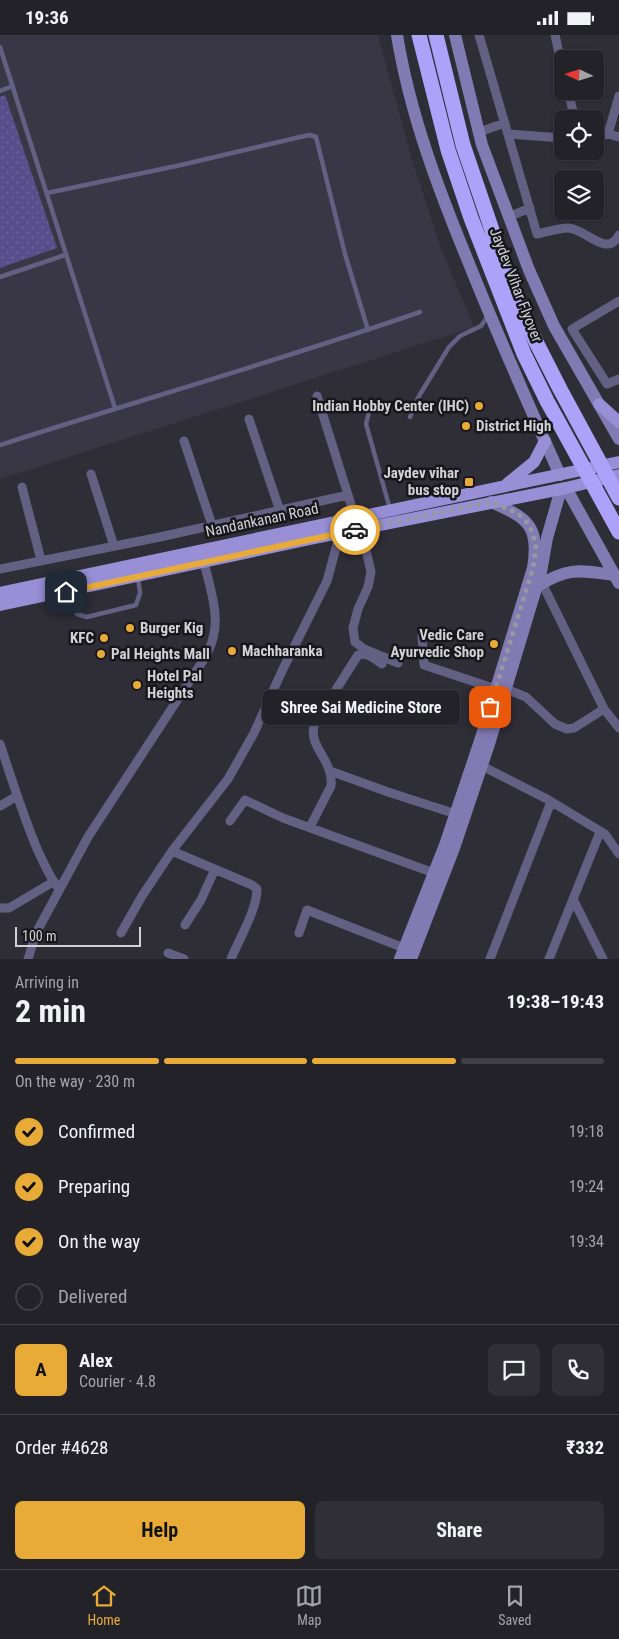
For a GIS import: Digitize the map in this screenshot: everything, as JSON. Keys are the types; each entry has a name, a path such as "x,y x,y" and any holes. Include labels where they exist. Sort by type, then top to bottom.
{"highway":[{"name":"Jaydev Vihar Flyover","path":"419,35 448,150 471,218 524,354 547,401 619,532"},
{"name":"Jaydev Vihar Flyover","path":"436,35 463,145 506,271 535,340 619,498"}],"main road":[{"path":"599,404 619,422"},
{"path":"503,487 534,462 545,441"},
{"name":"Nandankanan Road","path":"0,593 66,592 340,533 358,523 391,510 619,461"},
{"name":"Nandankanan Road","path":"25,594 358,523 491,502 619,475"},
{"path":"0,605 25,594"}],"street":[{"path":"397,35 404,73 438,188 489,313 560,475"},
{"path":"455,35 479,131 508,217 529,271 554,326 619,439"},
{"path":"479,35 538,234 568,228 576,229 602,244 609,245 614,243 619,235"},
{"path":"555,35 558,50"},
{"path":"608,134 619,96"},
{"path":"479,131 505,123"},
{"path":"508,134 554,137"},
{"path":"604,135 619,137"},
{"path":"508,217 530,208"},
{"path":"618,379 607,383 572,329 619,301"},
{"path":"317,396 358,523 371,572 368,587 352,628 356,642 364,649 398,663"},
{"path":"249,419 280,511"},
{"path":"184,441 212,525"},
{"path":"92,474 114,546"},
{"path":"22,487 41,560"},
{"path":"563,488 617,579"},
{"path":"299,933 307,910 402,953 434,873 449,847 456,814 539,585 551,521 563,488"},
{"path":"0,569 280,511 348,495"},
{"path":"411,959 449,847 482,766 533,568 536,549 533,533 526,521 517,513 491,502"},
{"path":"120,933 172,851 228,779 254,733 282,671 327,581 340,533"},
{"path":"28,959 36,933 56,885 206,657 214,638 215,623 213,601 204,561"},
{"path":"539,585 551,577 572,571 617,579"},
{"path":"539,585 604,709 619,728"},
{"path":"422,637 424,665 526,697 555,724 567,729 574,728 604,709"},
{"path":"310,827 331,786 330,771 313,739 312,730 315,723 358,655 368,655 382,664"},
{"path":"0,743 30,833 56,885"},
{"path":"482,766 551,802 605,834 619,854"},
{"path":"330,771 456,814"},
{"path":"0,806 18,796"},
{"path":"230,821 245,800 283,817 434,873"},
{"path":"490,959 551,802"},
{"path":"549,959 600,832"},
{"path":"172,851 252,885 257,889 251,917 231,959"},
{"path":"185,925 201,900 215,869"},
{"path":"0,908 9,908 56,885"},
{"path":"573,899 603,959"},
{"path":"168,953 184,959"}],"lane":[{"path":"0,47 115,408"},
{"path":"0,91 13,86"},
{"path":"47,193 181,165 300,137 310,135 316,137 345,254 368,330"},
{"path":"0,277 65,255"},
{"path":"0,445 420,312"},
{"path":"410,417 419,396 449,347 460,336 481,326 489,313"},
{"path":"380,401 370,412 366,424 391,510"},
{"path":"66,592 77,614 87,617 136,605 140,593 137,576"}],"shaded area":[{"path":"0,35 378,35 410,153 440,246 474,327 0,479"},
{"path":"5,95 57,248 0,268 0,97"}],"way so far":[{"path":"355,530 491,502 517,513 526,521 533,533 536,549 533,568 490,707"}],"place":[{"name":"Indian Hobby Center (IHC)","path":"479,406"},
{"name":"District High","path":"466,426"},
{"name":"Jaydev vihar bus stop","path":"469,482"},
{"name":"Burger Kig","path":"130,628"},
{"name":"KFC","path":"104,638"},
{"name":"Vedic Care Ayurvedic Shop","path":"494,644"},
{"name":"Machharanka","path":"232,651"},
{"name":"Pal Heights Mall","path":"101,654"},
{"name":"Hotel Pal Heights","path":"137,685"},
{"name":"Shree Sai Medicine Store","path":"490,707"}],"route":[{"path":"66,592 355,530"}]}
